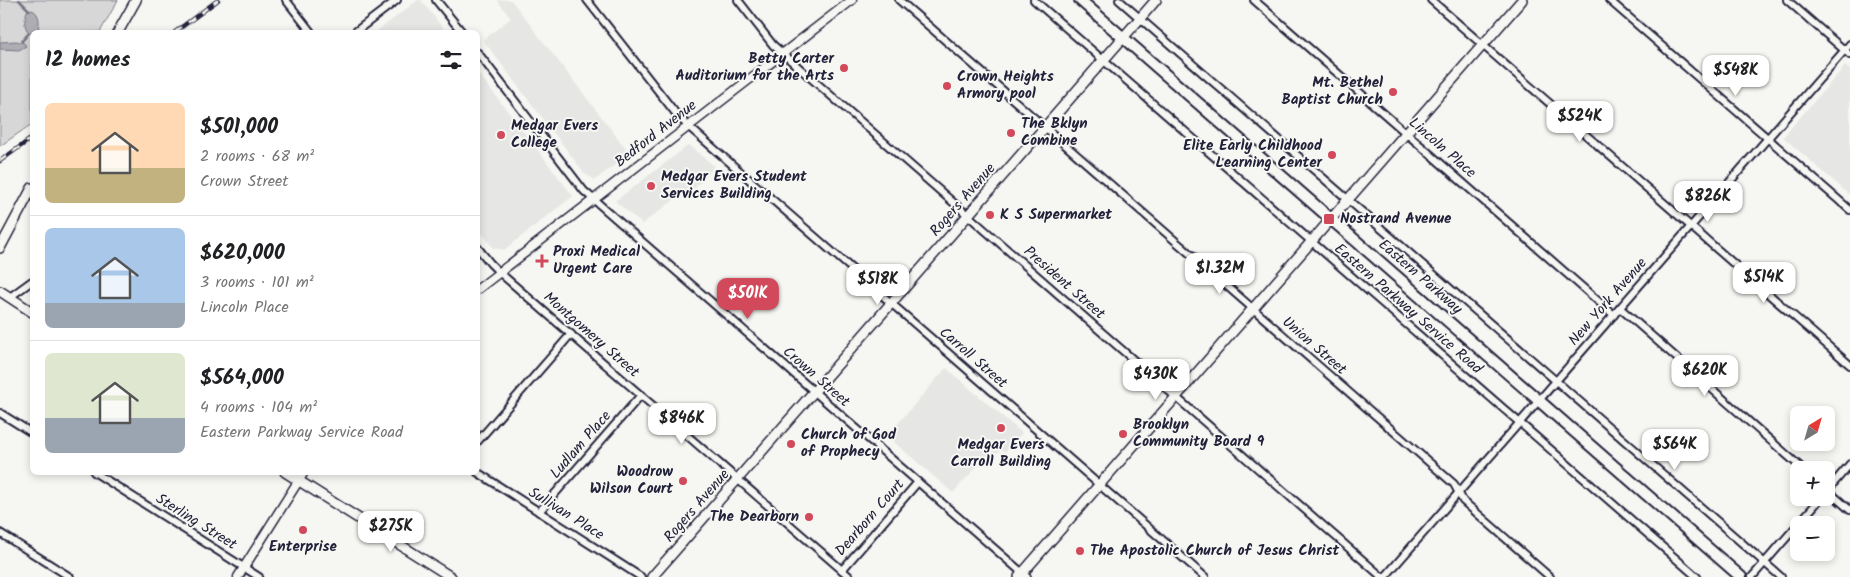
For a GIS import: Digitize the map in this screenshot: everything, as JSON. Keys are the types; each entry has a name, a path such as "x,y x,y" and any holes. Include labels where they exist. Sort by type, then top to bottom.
{"main road":[{"path":"119,30 136,0"},
{"name":"Eastern Parkway","path":"1080,0 1741,577"},
{"name":"Rogers Avenue","path":"652,577 1156,0"},
{"path":"1023,576 1099,485 1522,0"},
{"path":"0,248 30,194"},
{"path":"0,290 30,311"},
{"path":"289,475 451,577"}],"street":[{"path":"286,0 309,30"},
{"path":"358,30 397,0"},
{"path":"436,0 460,30"},
{"name":"Carroll Street","path":"588,0 677,115 688,126 1205,577"},
{"name":"President Street","path":"738,0 782,54 1384,577"},
{"name":"Bedford Avenue","path":"480,287 852,0"},
{"name":"Union Street","path":"899,0 1454,484 1463,501 1550,577"},
{"name":"Eastern Parkway Service Road","path":"1034,0 1697,577"},
{"path":"1119,0 1781,577"},
{"name":"Lincoln Place","path":"1254,0 1614,314"},
{"path":"1431,0 1850,365"},
{"path":"1609,0 1850,210"},
{"path":"1787,0 1847,53"},
{"name":"New York Avenue","path":"1384,577 1768,138 1847,53 1850,44"},
{"name":"Crown Street","path":"480,56 584,191 1023,576"},
{"name":"Montgomery Street","path":"480,250 499,272 850,577"},
{"path":"10,297 30,282"},
{"path":"1620,308 1794,461"},
{"path":"480,439 571,334"},
{"name":"Ludlam Place","path":"539,512 641,395"},
{"path":"0,413 30,432"},
{"path":"1835,481 1850,464"},
{"name":"Sullivan Place","path":"480,474 641,577"},
{"name":"Sterling Street","path":"99,475 259,577"},
{"path":"238,577 302,475"},
{"name":"Dearborn Court","path":"842,570 918,482"},
{"path":"1835,497 1850,510"},
{"path":"1752,577 1814,506"},
{"path":"0,532 70,577"}],"shaded area":[{"path":"0,0 118,0 101,30 30,30 30,125 0,146"},
{"path":"418,0 421,0 444,30 379,30"},
{"name":"Medgar Evers College","path":"497,0 511,0 630,154 595,180 585,174 483,40 511,18"},
{"path":"30,9 36,12 39,21 38,30 30,30 30,33 27,30 25,18 27,11"},
{"path":"16,41 24,43 26,46 19,50 0,49 0,42"},
{"path":"1845,66 1850,70 1850,195 1783,137"},
{"name":"Medgar Evers College","path":"480,76 573,196 504,250 493,248 480,231"},
{"path":"689,145 714,166 694,189 691,187 642,224 615,201"},
{"path":"946,368 1022,433 1005,452 1002,450 982,461 953,493 887,436"}],"waterway":[{"path":"19,0 29,10"},
{"path":"22,41 29,33"}],"railway":[{"path":"178,30 218,0"},
{"path":"0,161 30,139"}],"place":[{"name":"Betty Carter Auditorium for the Arts","path":"844,68"},
{"name":"Crown Heights Armory pool","path":"947,86"},
{"name":"Mt. Bethel Baptist Church","path":"1393,92"},
{"name":"The Bklyn Combine","path":"1011,133"},
{"name":"Medgar Evers College","path":"501,135"},
{"name":"Elite Early Childhood Learning Center","path":"1332,155"},
{"name":"Medgar Evers Student Services Building","path":"651,186"},
{"name":"K S Supermarket","path":"990,215"},
{"name":"Nostrand Avenue","path":"1329,219"},
{"name":"Proxi Medical Urgent Care","path":"542,261"},
{"name":"Medgar Evers Carroll Building","path":"1001,428"},
{"name":"Brooklyn Community Board 9","path":"1123,434"},
{"name":"Church of God of Prophecy","path":"791,444"},
{"name":"Woodrow Wilson Court","path":"683,481"},
{"name":"The Dearborn","path":"809,517"},
{"name":"Enterprise","path":"303,530"},
{"name":"The Apostolic Church of Jesus Christ","path":"1080,551"}]}
